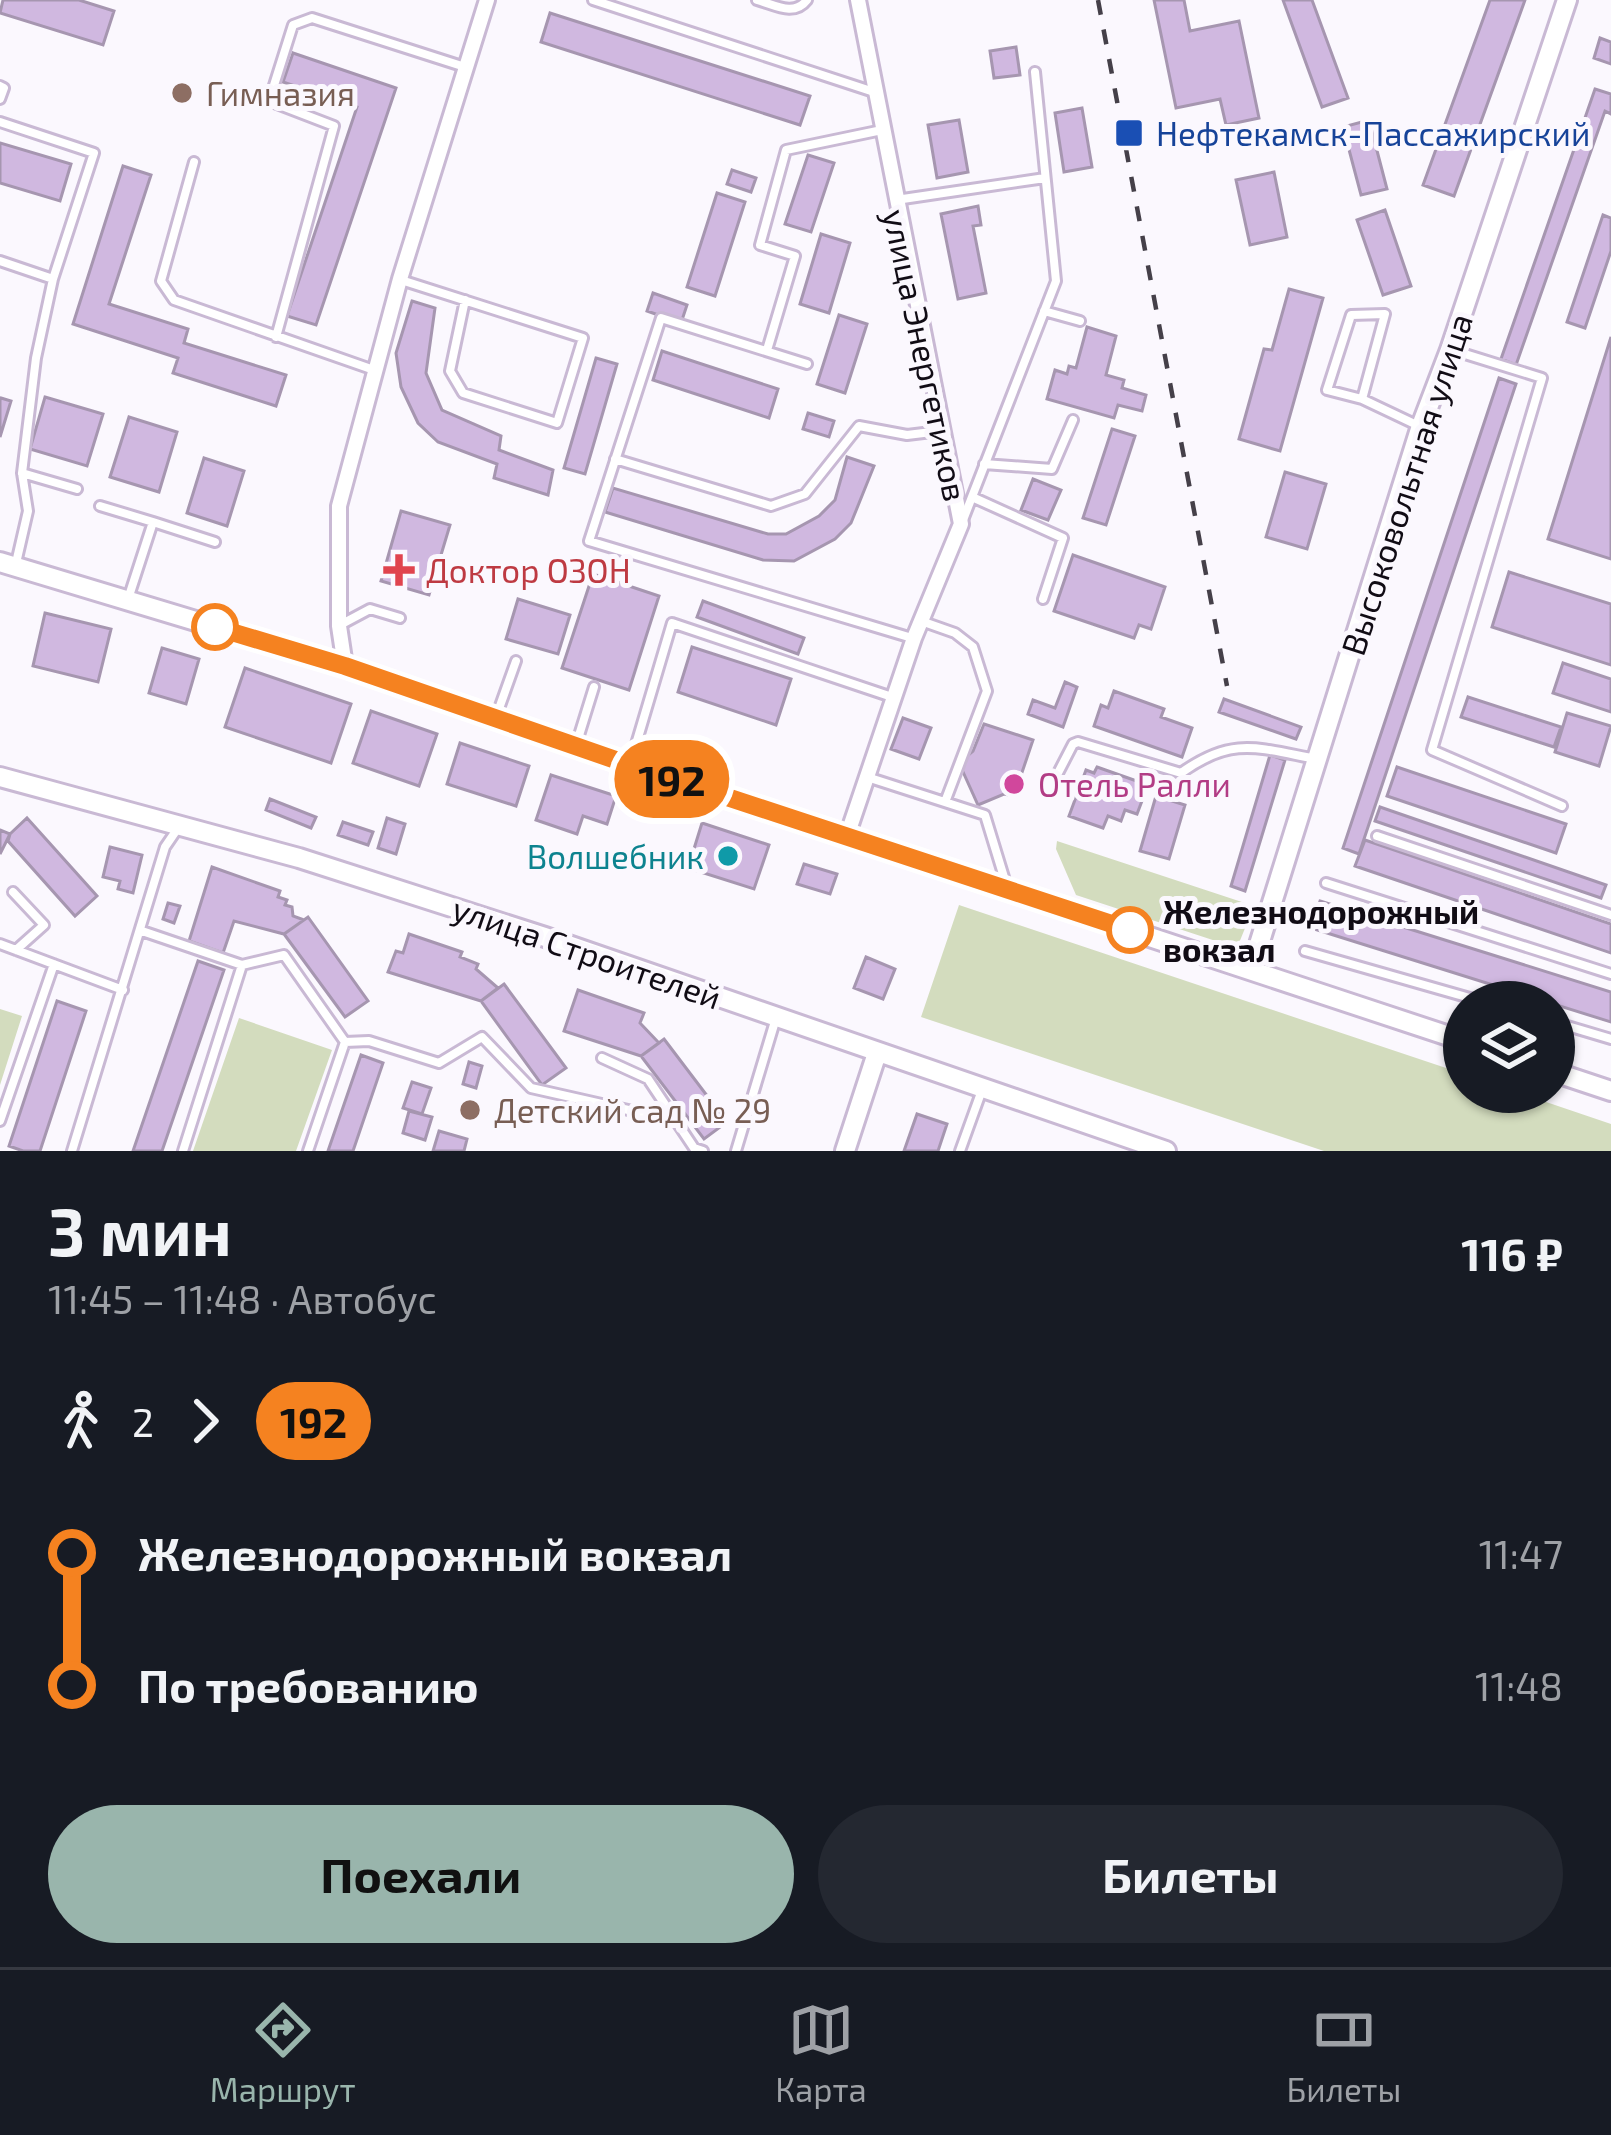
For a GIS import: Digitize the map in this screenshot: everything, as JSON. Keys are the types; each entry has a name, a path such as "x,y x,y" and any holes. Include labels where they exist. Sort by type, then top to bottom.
{"main road":[{"name":"Высоковольтная улица","path":"1251,970 1420,426 1567,0"},
{"path":"8,564 345,666 1443,1035"},
{"name":"улица Строителей","path":"0,777 181,824 523,930 1166,1151"},
{"path":"844,1151 877,1053"},
{"path":"1575,1079 1611,1091"}],"street":[{"path":"345,666 339,626 339,506 400,280 487,0"},
{"name":"улица Энергетиков","path":"847,836 892,697 961,524 858,0"}],"lane":[{"path":"593,0 876,93"},
{"path":"758,0 790,10 807,0"},
{"path":"275,337 334,126 269,101 293,25 312,18 465,67"},
{"path":"961,524 1055,281 1035,72"},
{"path":"0,86 4,88 0,99"},
{"path":"0,122 94,153 53,279 35,358 22,473 28,511 8,564"},
{"path":"767,350 795,256 760,245 786,150 881,130"},
{"path":"194,162 160,281 174,300 375,370"},
{"path":"894,200 1045,178"},
{"path":"0,261 53,279"},
{"path":"400,280 465,300 583,338 556,423 463,393 450,370 465,300"},
{"path":"1044,311 1080,321"},
{"path":"1361,399 1385,314 1352,315 1328,390 1361,399 1420,426"},
{"path":"807,364 661,318 589,541 914,638"},
{"path":"1450,350 1542,378 1432,750 1562,806"},
{"path":"985,464 1052,469 1072,420"},
{"path":"615,459 771,506 805,494 859,426 907,435 940,431"},
{"path":"22,473 77,489"},
{"path":"972,496 1063,538 1043,599"},
{"path":"100,506 215,542"},
{"path":"128,600 153,522"},
{"path":"339,626 370,609 400,618"},
{"path":"921,621 955,633 973,647 987,691 945,802"},
{"path":"630,765 672,623 892,697"},
{"path":"495,718 516,662"},
{"path":"575,746 594,687"},
{"path":"1058,773 1078,742 1181,773 1211,751 1255,748 1318,759"},
{"path":"867,777 985,815 1007,889"},
{"path":"72,1151 165,848 181,824"},
{"path":"1377,836 1611,915"},
{"path":"1326,883 1611,974"},
{"path":"14,892 44,925 16,950"},
{"path":"142,931 242,964 284,955 346,1042"},
{"path":"0,944 123,990"},
{"path":"1305,951 1443,990"},
{"path":"0,1121 54,964"},
{"path":"183,1151 242,964"},
{"path":"736,1151 777,1016"},
{"path":"1575,1028 1611,1039"},
{"path":"346,1042 370,1041 439,1063 482,1037 531,1088 677,1121"},
{"path":"308,1151 346,1042"},
{"path":"602,1058 648,1078 694,1148 703,1151"},
{"path":"960,1151 982,1090"}],"green space":[{"path":"1057,841 1254,906 1237,948 1076,895"},
{"path":"959,905 1443,1067 1443,1113 1575,1112 1611,1124 1611,1151 1324,1151 921,1017"},
{"path":"0,1009 22,1016 0,1085"},
{"path":"239,1018 332,1050 296,1151 193,1151"}],"building":[{"path":"3,0 79,0 114,11 103,45 0,13"},
{"path":"1154,0 1184,0 1190,31 1239,21 1259,118 1226,125 1220,99 1176,108"},
{"path":"1283,0 1312,0 1348,98 1322,107"},
{"path":"1490,0 1525,0 1454,196 1423,185"},
{"path":"550,13 810,96 800,125 541,42"},
{"path":"1600,38 1611,42 1611,64 1594,58"},
{"path":"1016,47 1020,75 994,78 990,51"},
{"path":"293,53 396,88 316,325 287,316 357,107 283,82"},
{"path":"1595,89 1611,94 1611,114 1605,111 1516,365 1501,359"},
{"path":"1082,108 1092,167 1064,172 1055,113"},
{"path":"959,120 968,172 937,178 928,125"},
{"path":"1369,120 1387,189 1361,195 1343,127"},
{"path":"0,143 71,164 60,201 0,183"},
{"path":"808,155 834,163 811,232 785,224"},
{"path":"123,166 151,175 109,304 188,329 184,343 286,375 276,406 173,373 178,358 73,324"},
{"path":"732,170 756,178 751,192 727,184"},
{"path":"1274,172 1287,237 1250,245 1236,180"},
{"path":"717,193 745,202 715,296 687,287"},
{"path":"978,206 981,225 973,226 986,293 958,299 941,214"},
{"path":"1385,210 1411,286 1383,295 1357,220"},
{"path":"1603,215 1611,218 1611,251 1585,328 1567,322"},
{"path":"821,234 850,243 829,313 800,304"},
{"path":"1289,289 1323,298 1280,451 1239,439 1264,349 1272,350"},
{"path":"653,293 687,305 681,323 647,311"},
{"path":"412,301 435,308 426,373 442,410 501,436 499,450 553,470 548,495 494,478 497,464 438,442 418,423 401,387 396,353"},
{"path":"839,315 867,324 845,393 817,384"},
{"path":"1087,327 1116,336 1106,375 1124,380 1122,388 1146,395 1142,411 1118,405 1114,418 1047,399 1055,370 1067,374 1069,366 1076,368"},
{"path":"1611,337 1611,559 1548,539"},
{"path":"662,351 778,389 769,418 653,380"},
{"path":"596,358 617,364 585,474 564,468"},
{"path":"1499,378 1516,384 1359,854 1343,848"},
{"path":"45,397 103,414 87,466 30,449"},
{"path":"0,400 11,401 0,437"},
{"path":"808,413 834,421 829,437 803,429"},
{"path":"129,417 177,432 159,492 110,477"},
{"path":"1112,429 1135,436 1106,525 1083,518"},
{"path":"847,457 874,466 851,523 835,539 794,561 763,560 605,512 613,488 768,534 786,534 819,516 835,500"},
{"path":"204,458 244,471 227,526 187,513"},
{"path":"1285,472 1326,484 1307,549 1266,537"},
{"path":"1033,479 1061,490 1048,520 1021,510"},
{"path":"401,511 450,525 429,595 381,581"},
{"path":"1073,555 1165,587 1151,629 1139,625 1134,638 1054,611"},
{"path":"1509,572 1611,604 1611,665 1492,627"},
{"path":"593,574 659,596 629,690 562,668"},
{"path":"518,599 570,615 558,654 506,639"},
{"path":"703,601 804,638 798,654 697,617"},
{"path":"45,613 111,629 98,682 33,666"},
{"path":"692,647 791,679 776,725 678,692"},
{"path":"162,648 199,659 186,704 149,693"},
{"path":"1563,663 1611,679 1611,712 1553,693"},
{"path":"245,668 351,704 331,763 225,727"},
{"path":"1065,682 1077,687 1063,727 1028,714 1033,700 1055,708"},
{"path":"1114,691 1164,709 1161,717 1192,728 1182,757 1094,726 1101,705 1108,708"},
{"path":"1468,697 1561,727 1554,747 1461,717"},
{"path":"1224,699 1301,727 1296,739 1219,712"},
{"path":"371,711 437,734 419,786 353,763"},
{"path":"1567,713 1611,726 1599,766 1555,752"},
{"path":"903,718 931,728 919,759 891,749"},
{"path":"984,724 1033,740 1014,796 1004,794 978,805 959,763 973,751"},
{"path":"460,743 529,766 516,806 447,784"},
{"path":"1270,755 1285,760 1245,891 1231,886"},
{"path":"1097,767 1148,785 1137,814 1125,810 1121,821 1108,816 1103,828 1069,816 1086,770 1094,773"},
{"path":"1397,767 1566,824 1556,853 1387,796"},
{"path":"551,775 616,796 607,824 583,816 577,834 536,820"},
{"path":"1156,796 1185,805 1169,859 1140,851"},
{"path":"270,799 316,817 311,828 266,810"},
{"path":"1380,807 1606,885 1601,898 1375,821"},
{"path":"27,818 97,896 75,916 8,841"},
{"path":"387,818 405,824 396,854 378,848"},
{"path":"343,822 373,832 368,845 338,835"},
{"name":"Волшебник","path":"702,823 769,845 754,889 688,868"},
{"path":"0,830 10,834 0,854"},
{"path":"1365,840 1611,924 1611,953 1355,866"},
{"path":"110,847 142,855 133,893 118,889 120,881 103,877"},
{"path":"804,864 837,874 830,894 797,884"},
{"path":"212,867 280,891 278,897 287,900 285,905 292,907 293,916 304,920 284,934 234,921 223,953 189,941"},
{"path":"1320,901 1611,992 1611,1022 1575,1011 1575,981 1480,981 1311,928"},
{"path":"168,903 180,906 174,923 163,919"},
{"path":"308,917 368,1001 345,1017 284,934"},
{"path":"409,934 462,952 460,957 478,964 476,969 498,988 481,1001 388,972 396,951 403,953"},
{"path":"866,957 895,969 883,999 854,988"},
{"path":"198,961 224,970 162,1151 133,1151"},
{"path":"504,984 566,1068 542,1085 481,1001"},
{"path":"578,990 644,1013 640,1023 659,1043 641,1056 564,1031"},
{"path":"57,1001 86,1011 40,1151 23,1151 9,1146"},
{"path":"664,1039 727,1122 704,1139 641,1056"},
{"path":"361,1055 383,1063 353,1151 328,1151"},
{"path":"469,1062 482,1066 476,1088 463,1084"},
{"path":"412,1082 431,1088 422,1114 403,1108"},
{"path":"409,1111 432,1117 425,1140 403,1133"},
{"path":"917,1114 947,1124 938,1151 904,1151"},
{"path":"439,1131 467,1139 464,1151 433,1151"}],"railway":[{"path":"1098,0 1227,686"}],"bus line":[{"name":"192","path":"215,627 345,666 1130,930"}],"place":[{"name":"Гимназия","path":"182,93"},
{"name":"Нефтекамск-Пассажирский","path":"1129,133"},
{"name":"Доктор ОЗОН","path":"399,570"},
{"name":"Отель Ралли","path":"1014,784"},
{"name":"Волшебник","path":"728,856"},
{"name":"Железнодорожный вокзал","path":"1130,930"},
{"name":"Детский сад № 29","path":"470,1110"}]}
